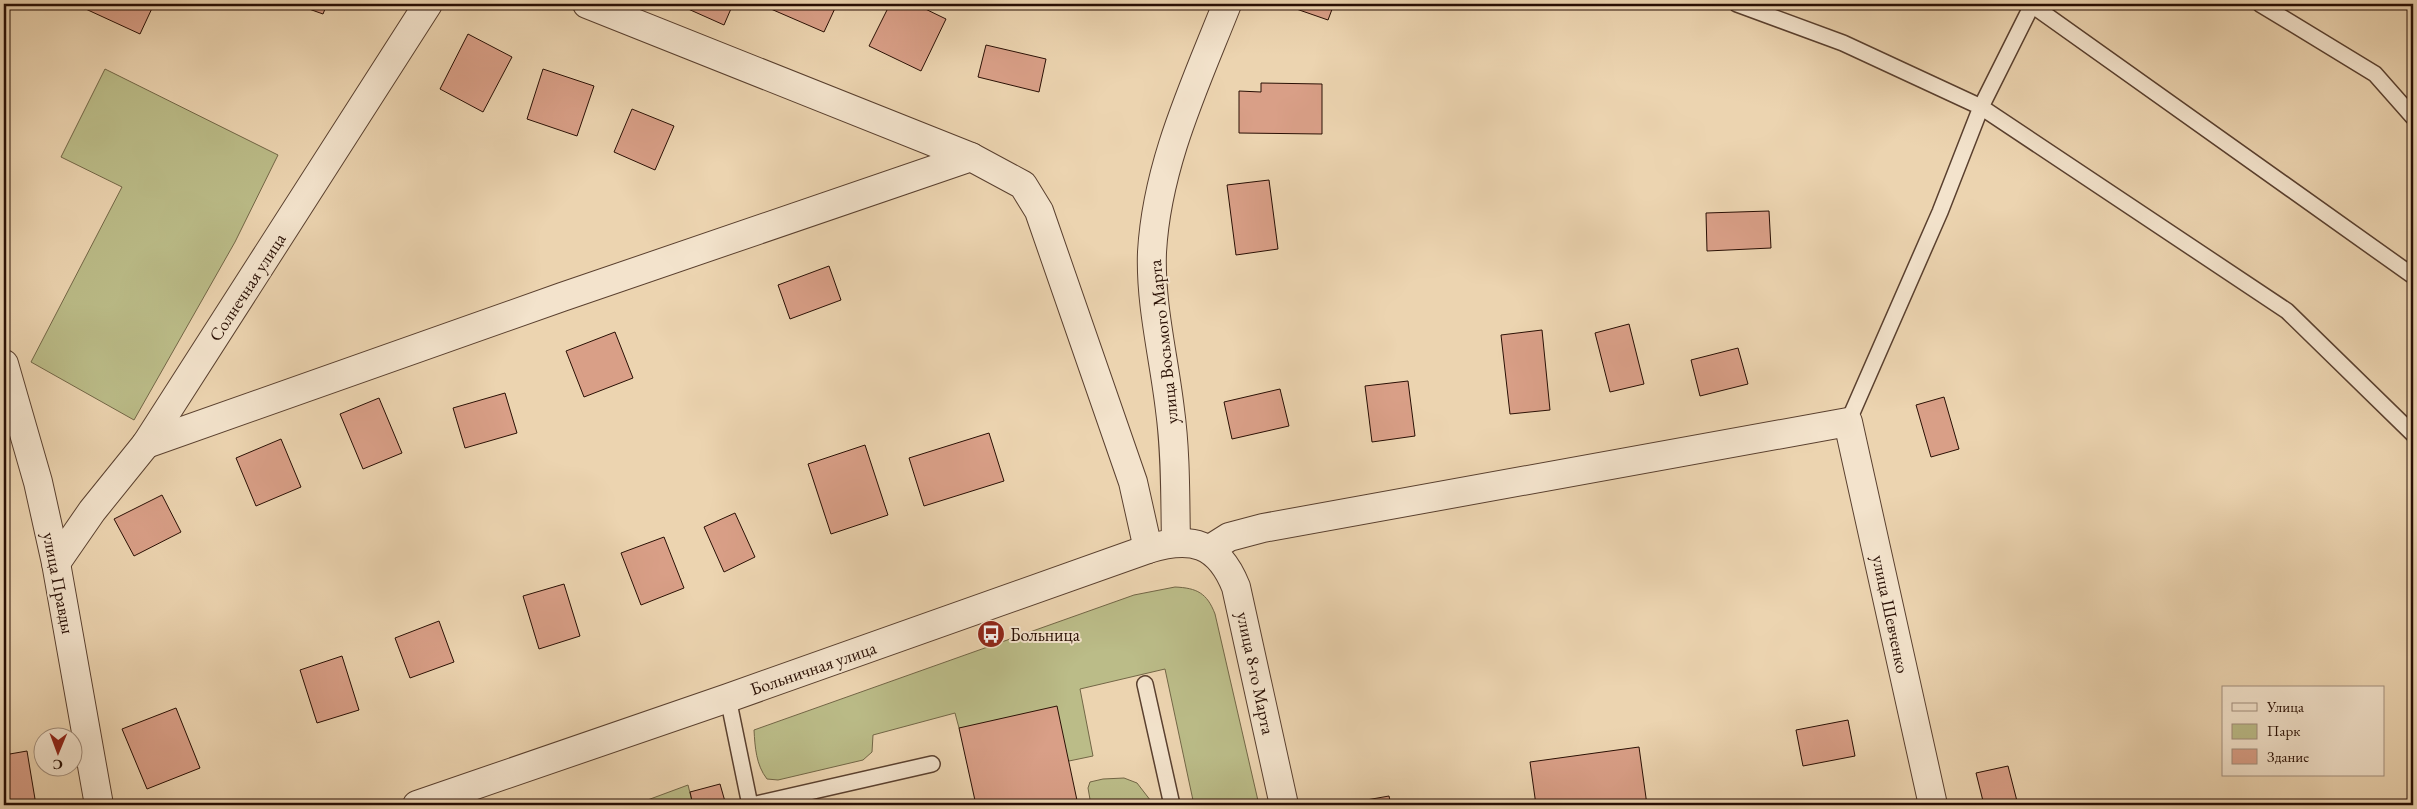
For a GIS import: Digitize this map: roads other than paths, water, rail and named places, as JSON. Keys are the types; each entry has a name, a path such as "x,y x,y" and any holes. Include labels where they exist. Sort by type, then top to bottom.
{"street":[{"name":"Солнечная улица","path":"56,563 92,511 146,444 428,4"},
{"path":"587,4 971,157 1023,185 1039,211 1133,482 1148,550"},
{"name":"улица Восьмого Марта","path":"1176,542 1173,432 1153,284 1152,250 1158,202 1170,150 1227,4"},
{"path":"146,444 562,297 971,157"},
{"name":"улица Правды","path":"4,364 38,482 56,563 99,805"},
{"path":"1210,549 1229,537 1263,528 1848,422"},
{"name":"улица Шевченко","path":"1848,422 1933,805"},
{"name":"Больничная улица","path":"416,805 728,698 1148,550 1176,542 1192,542 1210,549"},
{"name":"улица 8-го Марта","path":"1210,549 1232,576 1241,603 1284,805"}],"lane":[{"path":"1737,4 1843,43 1981,107 2287,311 2413,434"},
{"path":"1848,422 1940,212 1981,107 2030,4 2413,276"},
{"path":"2260,4 2375,74 2413,116"},
{"path":"1145,684 1172,805"},
{"path":"728,698 751,805 932,764"}],"place":[{"name":"Больница","path":"991,634"}]}
